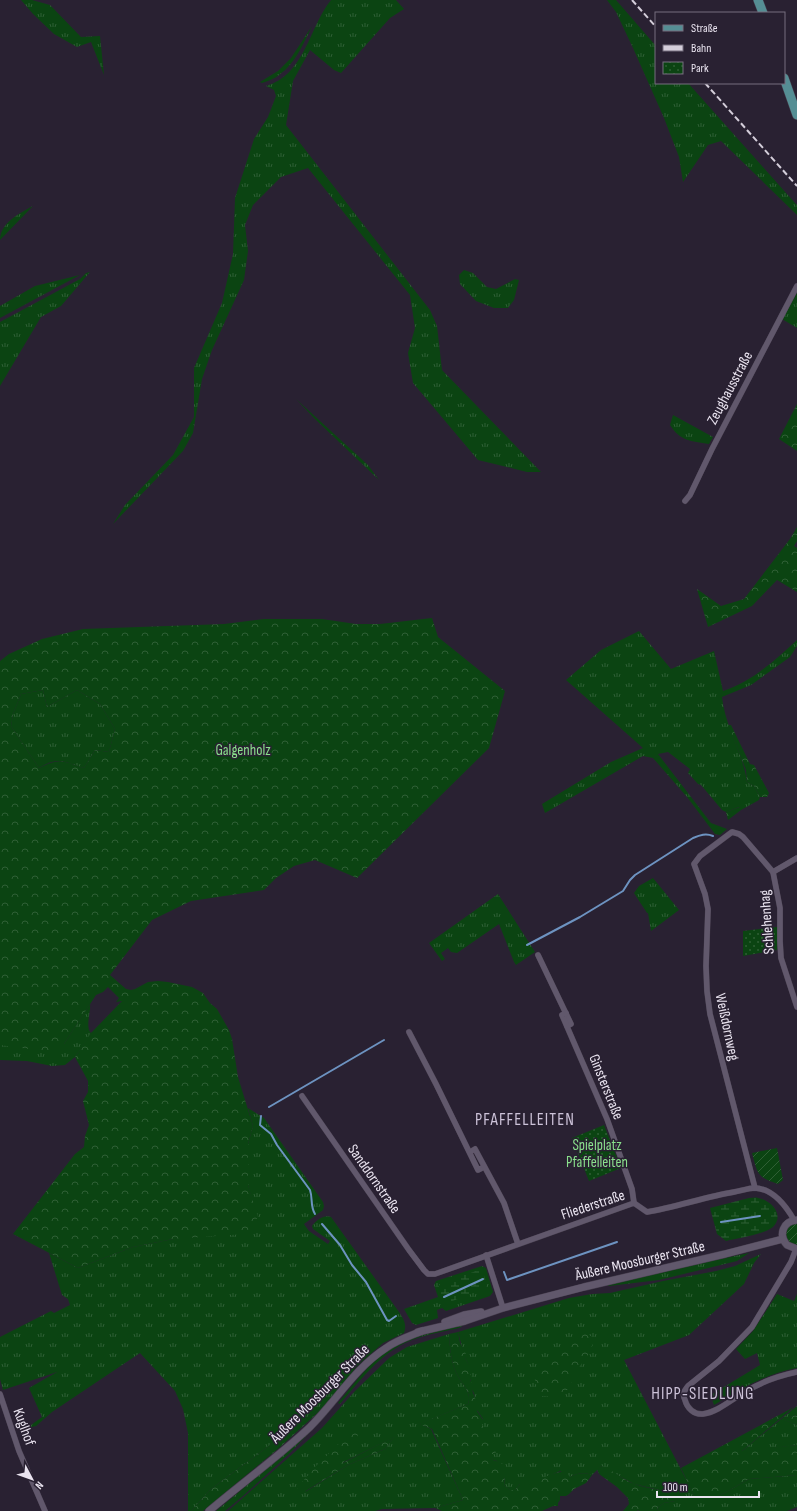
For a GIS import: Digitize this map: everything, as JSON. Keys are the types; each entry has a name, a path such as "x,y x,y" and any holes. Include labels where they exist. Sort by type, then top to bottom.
{"main road":[{"path":"758,0 763,12"},
{"path":"785,81 797,115"}],"street":[{"name":"Zeughausstraße","path":"685,501 690,495 705,462 797,286"},
{"name":"Schlehenhag","path":"729,834 736,833 743,837 773,872 780,908 781,958 797,1007"},
{"name":"Weißdornweg","path":"729,834 700,856 694,864 705,894 708,908 706,966 709,1008 755,1188"},
{"path":"773,872 797,858"},
{"name":"Ginsterstraße","path":"538,954 571,1024 567,1026 607,1119 632,1189 634,1203"},
{"path":"409,1032 478,1170 484,1167 504,1203 518,1244"},
{"name":"Sanddornstraße","path":"302,1096 409,1250 428,1274"},
{"path":"755,1188 775,1196 795,1220 787,1223 782,1232 783,1239 787,1245 796,1249 792,1262 752,1327 720,1360 688,1386 684,1391 684,1396 690,1410 704,1414 767,1380 797,1372"},
{"name":"Fliederstraße","path":"428,1274 435,1274 634,1203 647,1212 722,1194 755,1188"},
{"name":"Äußere Moosburger Straße","path":"209,1511 308,1428 327,1409 366,1364 393,1344 418,1332 465,1321 503,1308 584,1287 783,1239"},
{"path":"486,1256 503,1308"},
{"name":"Kuglhof","path":"0,1394 19,1450 45,1511"}],"green space":[{"path":"21,0 32,0 50,5 81,37 100,36 104,75 91,42 77,47 54,34"},
{"path":"331,0 396,0 404,9 390,18 341,73 334,70 310,50 293,81 286,125 430,310 437,326 442,370 541,472 527,472 478,460 413,383 408,353 415,328 410,295 308,168 281,177 253,205 245,225 248,251 244,280 212,350 202,379 193,433 183,451 113,524 125,505 173,455 194,417 194,368 222,303 233,254 235,198 254,139 268,117 276,96 274,90 266,86 279,80 290,72 305,49 323,11"},
{"path":"607,0 616,0 655,45 655,84 689,84 797,205 797,215 721,141 708,145 683,182 679,157 664,118 616,12"},
{"path":"312,26 290,65 275,78 262,83 260,82 278,71 291,58"},
{"path":"33,206 0,240 3,228 17,215"},
{"path":"464,270 473,273 487,287 496,289 515,279 519,280 514,300 508,308 494,308 476,301 460,284 459,275"},
{"path":"90,272 61,306 41,317 0,386 0,322 80,279 86,273"},
{"path":"80,275 0,318 0,306 35,286"},
{"path":"797,293 797,328 782,319"},
{"path":"296,399 368,465 379,480 315,419"},
{"path":"797,404 797,451 779,439"},
{"path":"673,415 713,437 709,444 686,439 678,434 670,425"},
{"path":"797,527 797,541 794,546 797,548 797,592 777,580 752,606 708,627 697,589 721,606 744,599 790,539"},
{"name":"Galgenholz","path":"432,618 438,637 505,691 489,748 357,878 315,860 294,866 276,878 264,890 191,901 152,920 110,975 126,989 131,990 148,982 158,981 192,987 203,993 210,1003 217,1009 229,1030 232,1039 238,1077 253,1126 248,1144 248,1185 258,1217 245,1234 173,1239 133,1247 78,1268 13,1234 75,1154 84,1147 85,1136 89,1125 83,1101 88,1092 88,1081 75,1057 91,1033 122,1001 116,1002 119,998 108,987 103,992 96,995 64,1044 51,1052 0,1045 0,661 9,654 42,639 83,629 224,624 264,619 322,619 356,624 380,624","holes":["43,690 47,707 77,690 100,704 115,729 109,752 95,750 84,768 62,761 52,762 39,768 11,726 13,714 21,694"]},
{"path":"639,631 671,669 714,651 723,691 744,682 763,670 797,640 797,646 790,657 751,685 722,697 727,719 742,760 747,782 754,786 760,797 759,800 741,810 739,807 726,812 722,810 701,785 698,784 688,773 690,769 668,752 658,754 711,823 727,829 720,835 715,834 687,797 653,758 643,756 545,813 542,804 611,762 643,748 566,680 601,650"},
{"path":"43,690 47,707 77,690 100,704 115,729 109,752 95,750 84,768 66,762 56,761 39,768 11,726 13,714 21,694"},
{"path":"728,725 731,725 750,764 754,765 769,793 767,797 760,797 754,786 747,782 746,770"},
{"path":"740,807 741,810 728,820 726,812"},
{"path":"653,878 679,910 651,931 648,913 634,893 639,886"},
{"path":"498,894 535,952 516,965 499,924 457,953 451,952 448,948 441,953 445,959 442,961 429,943"},
{"path":"777,927 777,950 743,956 743,931"},
{"path":"90,1004 88,1027 91,1033 75,1057 65,1065 52,1066 27,1061 0,1060 0,1045 64,1044"},
{"path":"248,1108 264,1118 323,1202 323,1210 304,1224 309,1231 328,1244 330,1241 313,1229 312,1226 321,1218 326,1216 331,1217 399,1312 404,1322 405,1330 404,1333 383,1343 357,1366 325,1406 305,1419 211,1489 191,1511 188,1511 188,1433 183,1409 175,1391 140,1353 52,1412 36,1426 27,1428 42,1417 29,1388 57,1372 3,1390 0,1379 0,1337 51,1311 54,1313 70,1305 68,1299 62,1295 49,1253 78,1268 133,1247 173,1239 257,1217 248,1185 248,1144 253,1126"},
{"name":"Spielplatz Pfaffelleiten","path":"604,1125 621,1168 589,1181 572,1138"},
{"path":"777,1148 783,1180 778,1184 762,1177 759,1174 752,1153"},
{"path":"749,1198 763,1199 772,1205 777,1213 778,1218 776,1222 769,1230 726,1241 717,1234 710,1208"},
{"path":"792,1224 797,1224 797,1245 790,1243 786,1235 788,1228"},
{"path":"749,1253 737,1261 659,1280 609,1286 605,1283"},
{"path":"761,1254 754,1263 744,1284 689,1335 624,1360 694,1496 719,1496 749,1479 797,1475 797,1507 787,1511 659,1511 657,1508 664,1503 675,1501 668,1492 634,1484 601,1466 592,1475 581,1473 570,1477 560,1471 529,1485 520,1484 515,1490 510,1490 504,1485 505,1477 497,1461 493,1460 489,1454 486,1437 478,1422 483,1419 477,1410 468,1364 458,1332 569,1298 610,1293 716,1271 735,1266"},
{"path":"482,1266 486,1268 493,1292 490,1296 446,1311 442,1308 437,1310 438,1318 416,1325 412,1323 404,1309 438,1297 434,1285 436,1281"},
{"path":"482,1269 487,1285 486,1288 450,1302 445,1301 438,1287 441,1283"},
{"path":"777,1294 794,1301 797,1294 797,1368 764,1378 714,1405 710,1394 760,1365 757,1353 745,1359 736,1349 753,1331"},
{"path":"464,1325 459,1328 418,1338 395,1348 362,1378 340,1404 338,1403 373,1362 390,1349 415,1338"},
{"path":"458,1332 460,1343 466,1354 465,1358 472,1371 470,1374 472,1377 470,1380 474,1387 472,1390 479,1409 477,1411 483,1420 479,1422 484,1427 489,1447 495,1448 496,1454 490,1454 493,1460 502,1463 508,1473 505,1477 504,1485 510,1490 515,1490 520,1484 527,1484 560,1472 566,1472 570,1477 581,1473 592,1475 586,1483 574,1489 566,1496 560,1496 558,1506 553,1506 542,1511 442,1511 435,1508 463,1500 432,1429 419,1424 468,1404 468,1393 456,1373 450,1351 449,1334"},
{"path":"586,1333 595,1339 590,1352 572,1377 571,1385 562,1397 540,1396 534,1377 540,1364 576,1334"},
{"path":"449,1334 450,1351 456,1373 468,1393 468,1404 420,1424 431,1429 463,1500 435,1508 382,1509 375,1511 228,1511 322,1428 355,1391 389,1358 407,1347","holes":["359,1431 342,1463 394,1437 385,1449 348,1465 305,1492"]},
{"path":"325,1406 279,1448 203,1511 191,1511 211,1489 305,1419"},
{"path":"797,1406 797,1415 782,1419 797,1425 797,1445 741,1452"},
{"path":"794,1407 742,1451 797,1445 797,1475 749,1479 719,1496 694,1496 681,1468"},
{"path":"330,1411 289,1454 243,1496 225,1511 216,1511 294,1446"},
{"path":"797,1415 797,1425 781,1419"},
{"path":"353,1430 360,1431 343,1463 395,1436 385,1449 348,1465 304,1492 297,1488 315,1467"},
{"path":"601,1466 630,1482 640,1486 660,1490 675,1496 675,1501 664,1503 657,1508 659,1511 623,1511 629,1504 628,1498 617,1487 599,1474 597,1469"}],"waterway":[{"path":"527,945 580,917 623,891 635,875 693,838 703,835 713,836"},
{"path":"269,1107 384,1040"},
{"path":"261,1116 260,1125 271,1134 277,1145 310,1190 315,1214"},
{"path":"721,1222 760,1216"},
{"path":"322,1224 340,1245 352,1265 366,1282 387,1320 389,1321 396,1316"},
{"path":"504,1272 507,1280 617,1242"},
{"path":"444,1297 483,1279"}],"railway":[{"path":"632,0 655,26"},
{"path":"706,84 797,186"}],"district":[{"name":"PFAFFELLEITEN","path":"525,1120"},
{"name":"HIPP-SIEDLUNG","path":"703,1394"}]}
